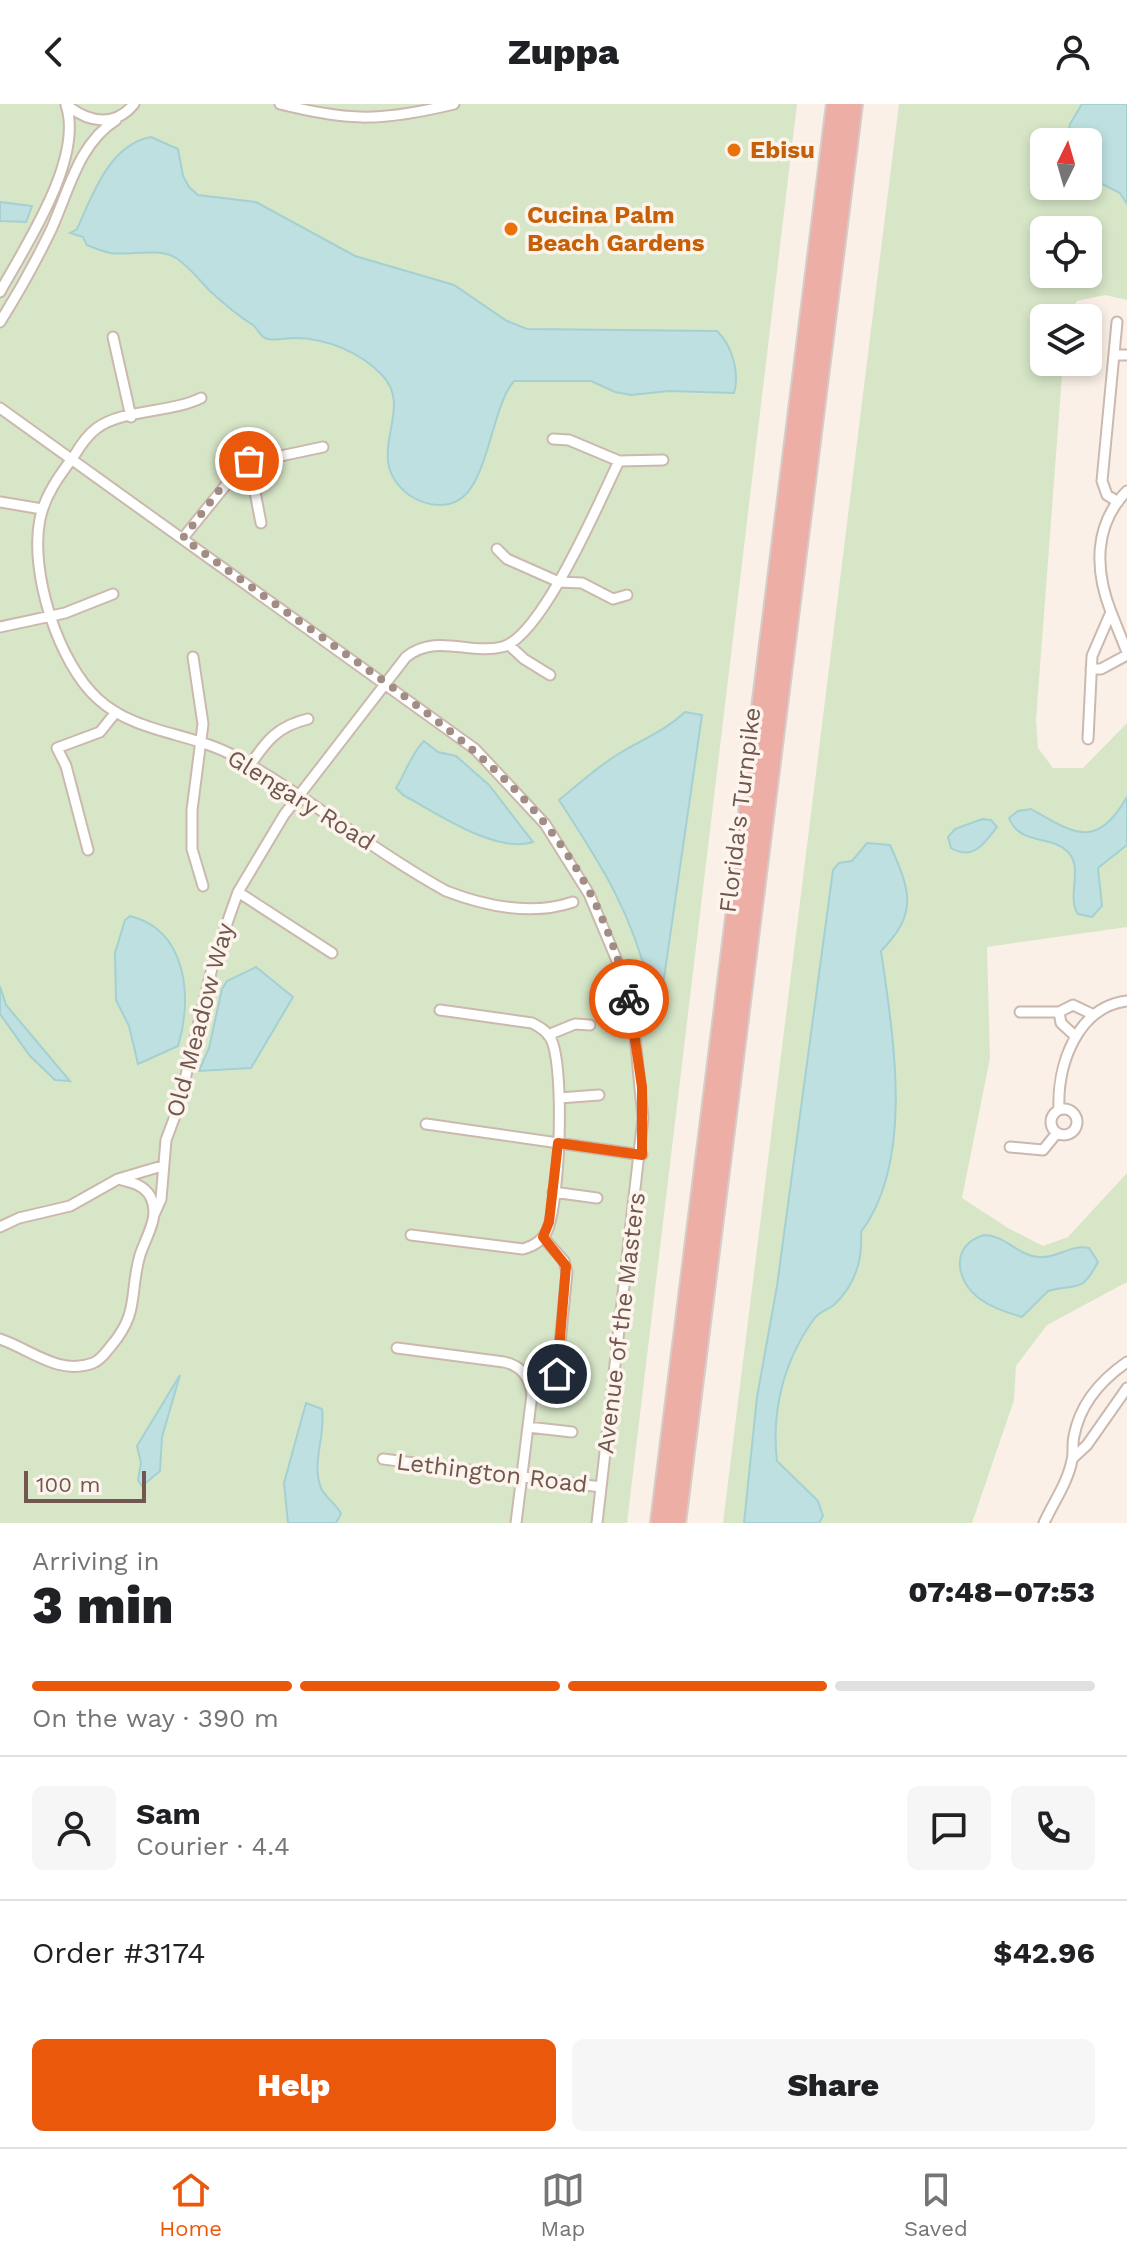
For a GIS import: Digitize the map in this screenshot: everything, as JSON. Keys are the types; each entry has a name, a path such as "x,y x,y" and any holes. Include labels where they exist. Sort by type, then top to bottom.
{"highway":[{"name":"Florida's Turnpike","path":"660,1523 836,104"},
{"name":"Florida's Turnpike","path":"676,1523 853,104"}],"street":[{"path":"66,104 93,120 116,120"},
{"path":"0,292 39,218 70,145 71,120 66,104"},
{"path":"0,322 50,230 85,149 99,130 134,104"},
{"path":"280,104 318,114 376,120 454,104"},
{"path":"1117,322 1102,481 1107,495 1118,502"},
{"path":"113,337 131,417"},
{"path":"1114,355 1127,355"},
{"name":"Glengary Road","path":"201,398 187,405 94,429 54,483 42,509 38,562 50,614 75,671 88,689 116,712 143,725 199,740 250,765 429,882 464,898 534,909 573,902"},
{"name":"Avenue of the Masters","path":"0,408 452,730 506,778 559,842 589,894 610,939 633,1016 642,1087 642,1155 597,1523"},
{"path":"553,439 569,440 619,461 663,460"},
{"path":"183,538 233,472 249,461 323,447"},
{"path":"249,461 261,523"},
{"path":"550,675 524,659 509,645 527,630 559,582 619,461"},
{"path":"1091,669 1101,669 1127,654 1099,580 1099,555 1118,502 1127,491"},
{"path":"0,502 42,509"},
{"path":"497,549 507,559 559,582 582,583 613,599 627,595"},
{"path":"0,627 88,606 113,594"},
{"path":"1088,739 1093,650 1111,612"},
{"name":"Old Meadow Way","path":"0,1339 56,1364 87,1364 98,1360 129,1320 140,1255 161,1199 162,1166 214,960 238,892 267,839 406,657 428,645 492,648 509,645"},
{"path":"193,657 202,714 192,835 203,886"},
{"path":"88,850 66,766 57,748 100,732 116,712"},
{"path":"250,765 266,741 285,724 308,719"},
{"path":"238,892 332,953"},
{"path":"1057,1133 1052,1119 1059,1110 1075,1036 1092,1014 1127,1001"},
{"path":"1020,1012 1059,1012 1073,1005 1092,1014"},
{"path":"411,1235 517,1250 534,1245 543,1237 553,1192 559,1098 554,1047 548,1035 527,1022 440,1010"},
{"path":"1059,1012 1061,1023 1075,1036"},
{"path":"548,1035 575,1024 590,1025"},
{"path":"559,1098 599,1095"},
{"path":"1057,1133 1070,1134 1077,1124 1072,1112 1059,1110"},
{"path":"426,1124 642,1155"},
{"path":"1010,1147 1043,1150 1057,1133"},
{"path":"0,1227 19,1218 70,1206 118,1179 162,1166"},
{"path":"118,1179 138,1185 147,1192 154,1215"},
{"path":"553,1192 597,1198"},
{"path":"532,1394 557,1374 566,1266 543,1237"},
{"path":"397,1348 510,1363 528,1377 532,1394 516,1523"},
{"path":"1044,1523 1073,1458 1074,1434 1084,1407 1101,1383 1127,1362"},
{"path":"1073,1458 1087,1445 1127,1388"},
{"path":"528,1427 572,1432"},
{"name":"Lethington Road","path":"383,1459 601,1487"}],"green space":[{"path":"0,104 797,104 627,1523 0,1523"},
{"path":"899,104 1127,104 1127,300 1105,295 1075,304 1030,304 1030,376 1062,376 1036,720 1038,748 1053,768 1083,768 1127,723 1127,927 987,947 990,1058 962,1198 1043,1246 1068,1237 1127,1173 1127,1282 1047,1325 1016,1366 1014,1400 972,1523 723,1523"}],"water":[{"path":"1082,104 1127,104 1127,204 1120,193 1102,184 1102,128 1069,128"},
{"path":"151,137 178,149 183,176 198,195 256,202 355,256 454,285 507,321 527,329 717,331 727,344 733,360 736,377 734,393 669,391 631,395 615,392 591,381 514,381 499,411 473,485 462,498 449,504 433,505 418,500 395,480 389,465 394,404 391,389 373,367 353,353 330,344 306,339 265,338 176,258 153,252 110,253 87,245 83,237 70,233 77,229 96,187 113,160 136,142"},
{"path":"0,202 32,206 26,222 0,221"},
{"path":"685,712 702,715 663,985 656,990 650,988 634,935 614,890 559,800 604,764 662,730"},
{"path":"424,741 438,752 456,756 489,785 533,842 518,844 484,837 403,795 396,788"},
{"path":"1127,797 1127,845 1098,868 1102,906 1092,917 1078,914 1074,899 1075,866 1068,852 1053,843 1020,833 1009,818 1018,811 1031,809 1073,830 1095,831 1116,814"},
{"path":"982,819 991,820 997,827 983,845 966,853 951,848 948,837 955,829"},
{"path":"867,843 890,845 903,876 907,901 901,925 881,951 891,1020 896,1096 889,1170 878,1203 861,1232 861,1253 852,1281 834,1305 816,1317 804,1335 788,1369 778,1405 777,1461 818,1501 823,1516 819,1523 744,1523 757,1397 777,1286 833,870 839,863 852,861"},
{"path":"130,916 164,935 181,968 184,987 183,1027 178,1046 138,1064 129,1026 116,1000 115,953 125,920"},
{"path":"256,967 293,997 251,1068 199,1071 209,1048 222,989 227,981"},
{"path":"0,986 6,1005 70,1081 55,1080 30,1056 0,1014"},
{"path":"984,1235 998,1238 1038,1257 1089,1248 1098,1262 1082,1284 1048,1291 1022,1317 985,1302 965,1283 961,1273 961,1255 973,1240"},
{"path":"180,1375 162,1437 160,1471 142,1486 138,1480 141,1463 137,1446"},
{"path":"306,1403 322,1409 318,1478 323,1492 341,1514 336,1523 288,1523 284,1483"}],"way so far":[{"path":"249,461 233,472 183,538 452,730 506,778 559,842 575,868 610,939 629,999"}],"place":[{"name":"Ebisu","path":"734,150"},
{"name":"Cucina Palm Beach Gardens","path":"511,229"}],"route":[{"path":"557,1374 567,1272 564,1261 543,1237 549,1222 558,1143 642,1155 640,1057 629,999"}]}
